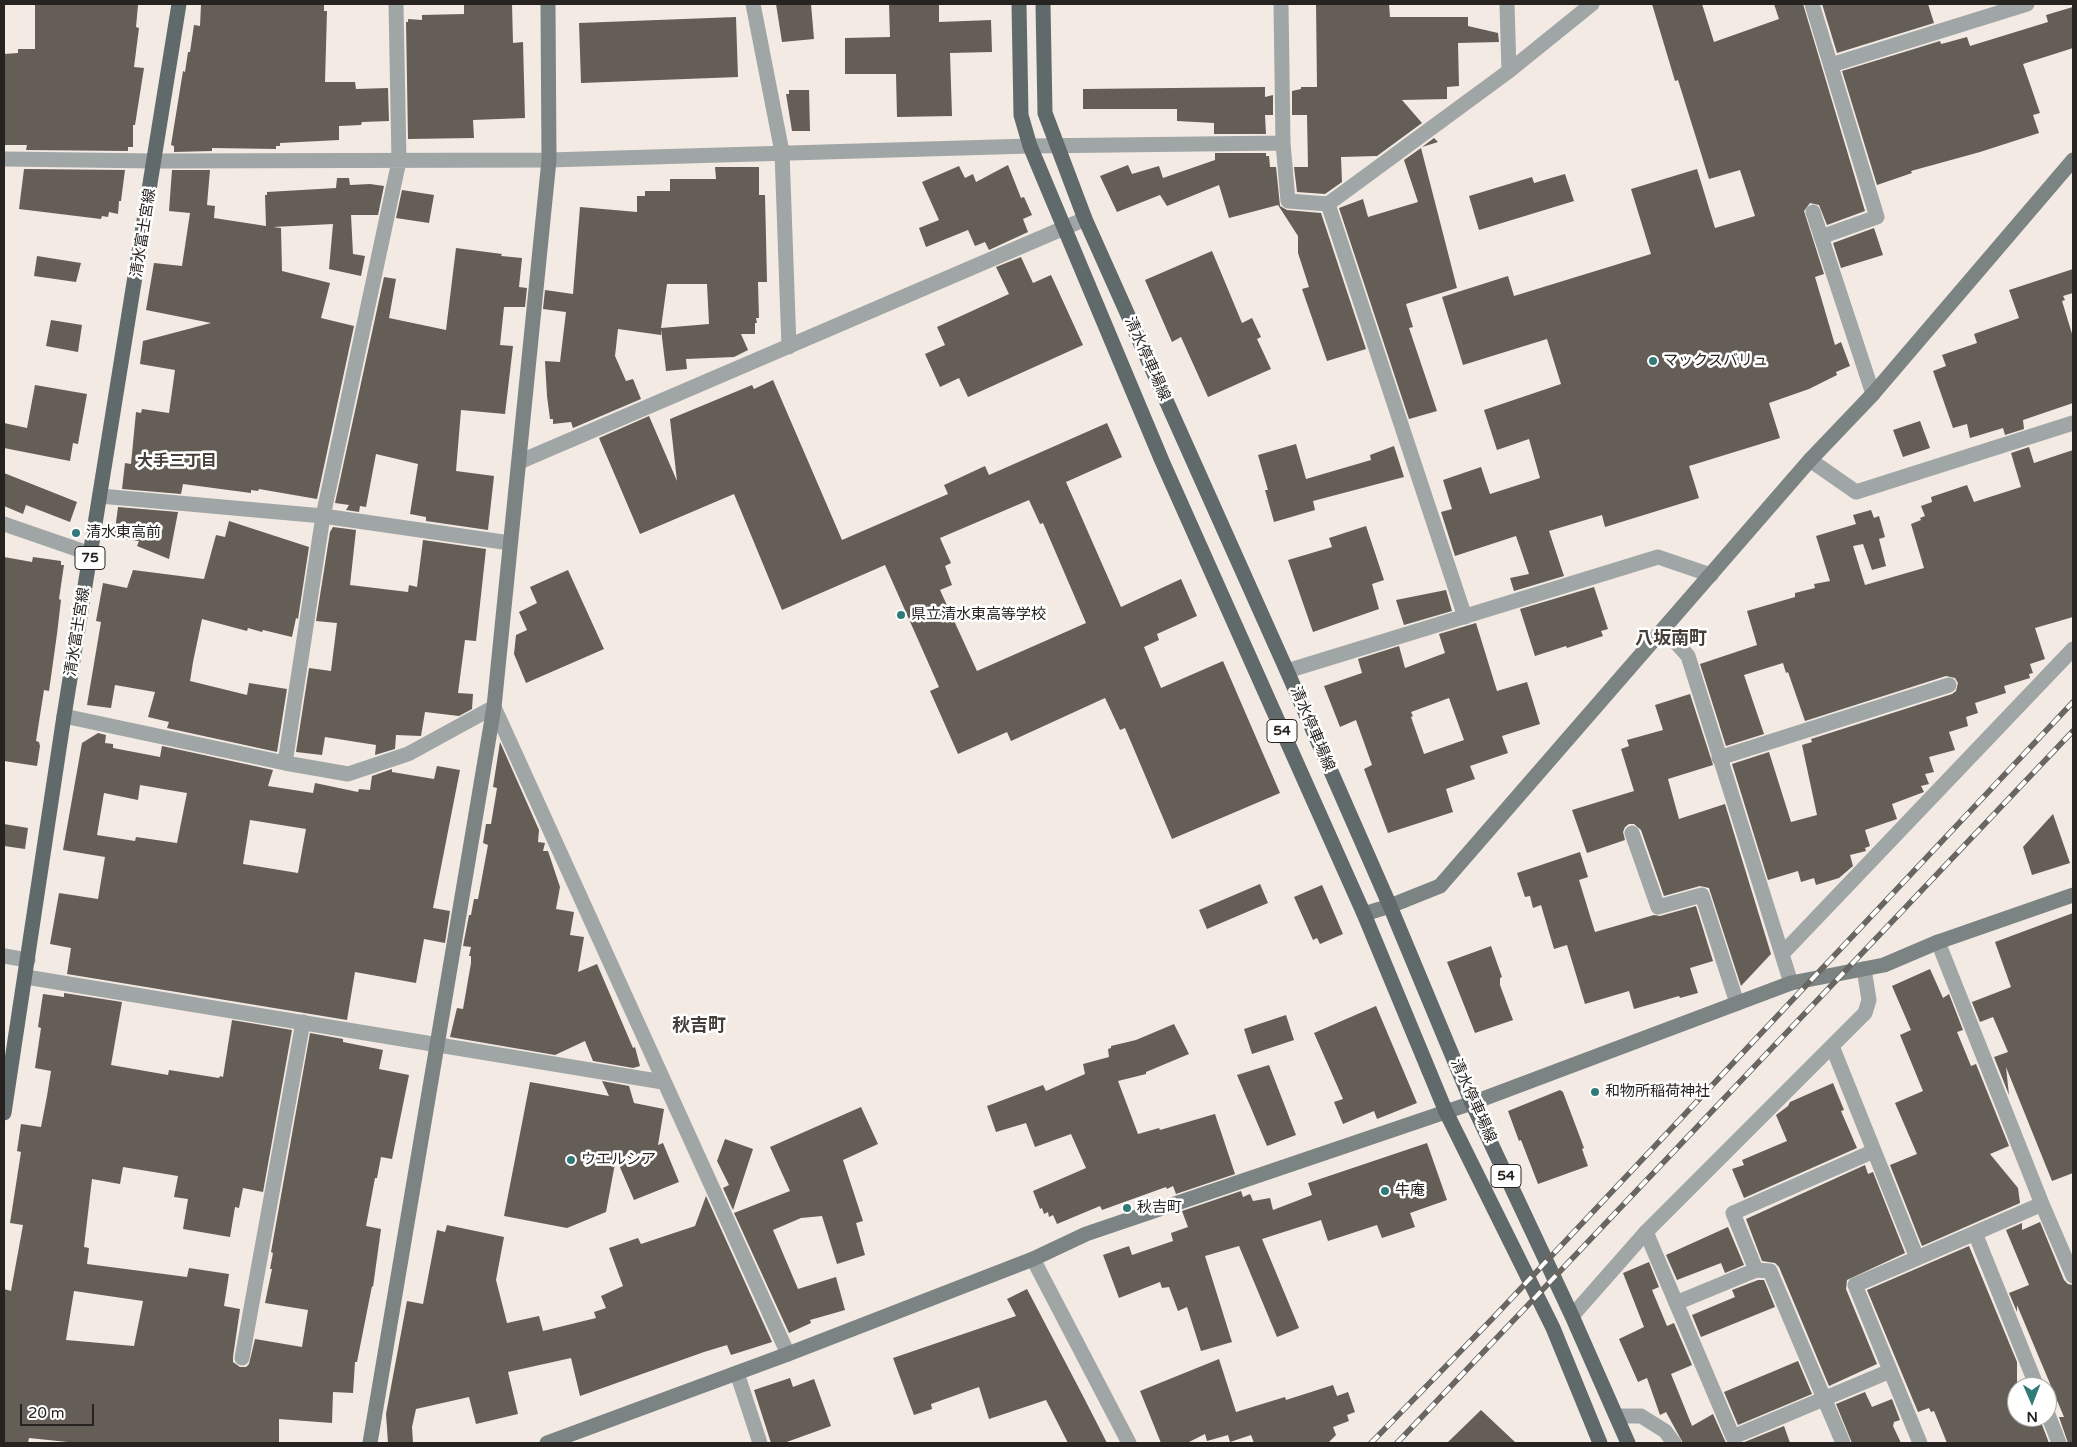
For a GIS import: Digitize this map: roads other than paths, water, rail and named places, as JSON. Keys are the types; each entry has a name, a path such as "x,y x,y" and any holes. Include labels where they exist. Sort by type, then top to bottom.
{"main road":[{"name":"清水富士宮線","path":"4,1113 64,716 179,4"},
{"name":"清水停車場線","path":"1019,4 1021,115 1030,146 1162,461 1364,914 1446,1112 1553,1328 1600,1443"},
{"name":"清水停車場線","path":"1043,4 1045,113 1085,219 1390,906 1472,1103 1572,1316 1628,1443"}],"street":[{"path":"284,763 323,516 399,161 396,4"},
{"path":"370,1443 494,707 549,160 548,4"},
{"path":"753,4 782,152 789,347"},
{"path":"1281,4 1283,143 1288,201 1328,204 1509,71 1592,4"},
{"path":"1506,4 1509,71"},
{"path":"1812,4 1877,218 1821,236"},
{"path":"1831,65 2027,4"},
{"path":"4,159 155,161 549,160 1030,146 1283,143"},
{"path":"1364,914 1440,886 1810,460 1872,394 2073,160"},
{"path":"1328,204 1465,618"},
{"path":"1813,212 1872,394"},
{"path":"519,462 1085,219"},
{"path":"1810,460 1856,492 2073,423"},
{"path":"100,496 323,516 510,543"},
{"path":"4,524 91,554"},
{"path":"1287,671 1465,618 1658,557 1711,575"},
{"path":"1664,629 1688,656 1791,983"},
{"path":"1782,954 2073,649"},
{"path":"1719,758 1949,685"},
{"path":"64,716 284,763 348,774 408,754 494,707"},
{"path":"494,707 788,1354"},
{"path":"1632,833 1658,907 1702,895 1737,1003"},
{"path":"546,1443 788,1354 1032,1260 1086,1234 1472,1103 1791,983 1884,965 1938,942 2073,895"},
{"path":"1938,942 2042,1204 2073,1276"},
{"path":"4,956 28,960"},
{"path":"1572,1316 1646,1232 1865,1013 1869,1000 1864,969"},
{"path":"26,977 664,1082"},
{"path":"242,1358 303,1022"},
{"path":"1832,1046 1917,1258"},
{"path":"1756,1270 1733,1213 1874,1151"},
{"path":"1920,1443 1855,1285 2042,1204"},
{"path":"1646,1232 1733,1437 1890,1371"},
{"path":"1975,1233 2033,1377"},
{"path":"1032,1260 1129,1443"},
{"path":"1676,1303 1756,1270 1770,1271 1843,1443"},
{"path":"737,1373 760,1443"},
{"path":"1617,1416 1640,1416 1665,1432 1674,1443"},
{"path":"2053,1427 2059,1443"}],"railway":[{"path":"1371,1443 1493,1318 2073,702"},
{"path":"1397,1443 2073,731"}],"place":[{"name":"マックスバリュ","path":"1653,361"},
{"name":"清水東高前","path":"76,533"},
{"name":"県立清水東高等学校","path":"901,615"},
{"name":"和物所稲荷神社","path":"1595,1092"},
{"name":"ウエルシア","path":"571,1160"},
{"name":"牛庵","path":"1385,1191"},
{"name":"秋吉町","path":"1127,1208"}],"district":[{"name":"大手三丁目","path":"177,462"},
{"name":"八坂南町","path":"1671,639"},
{"name":"秋吉町","path":"699,1026"}]}
